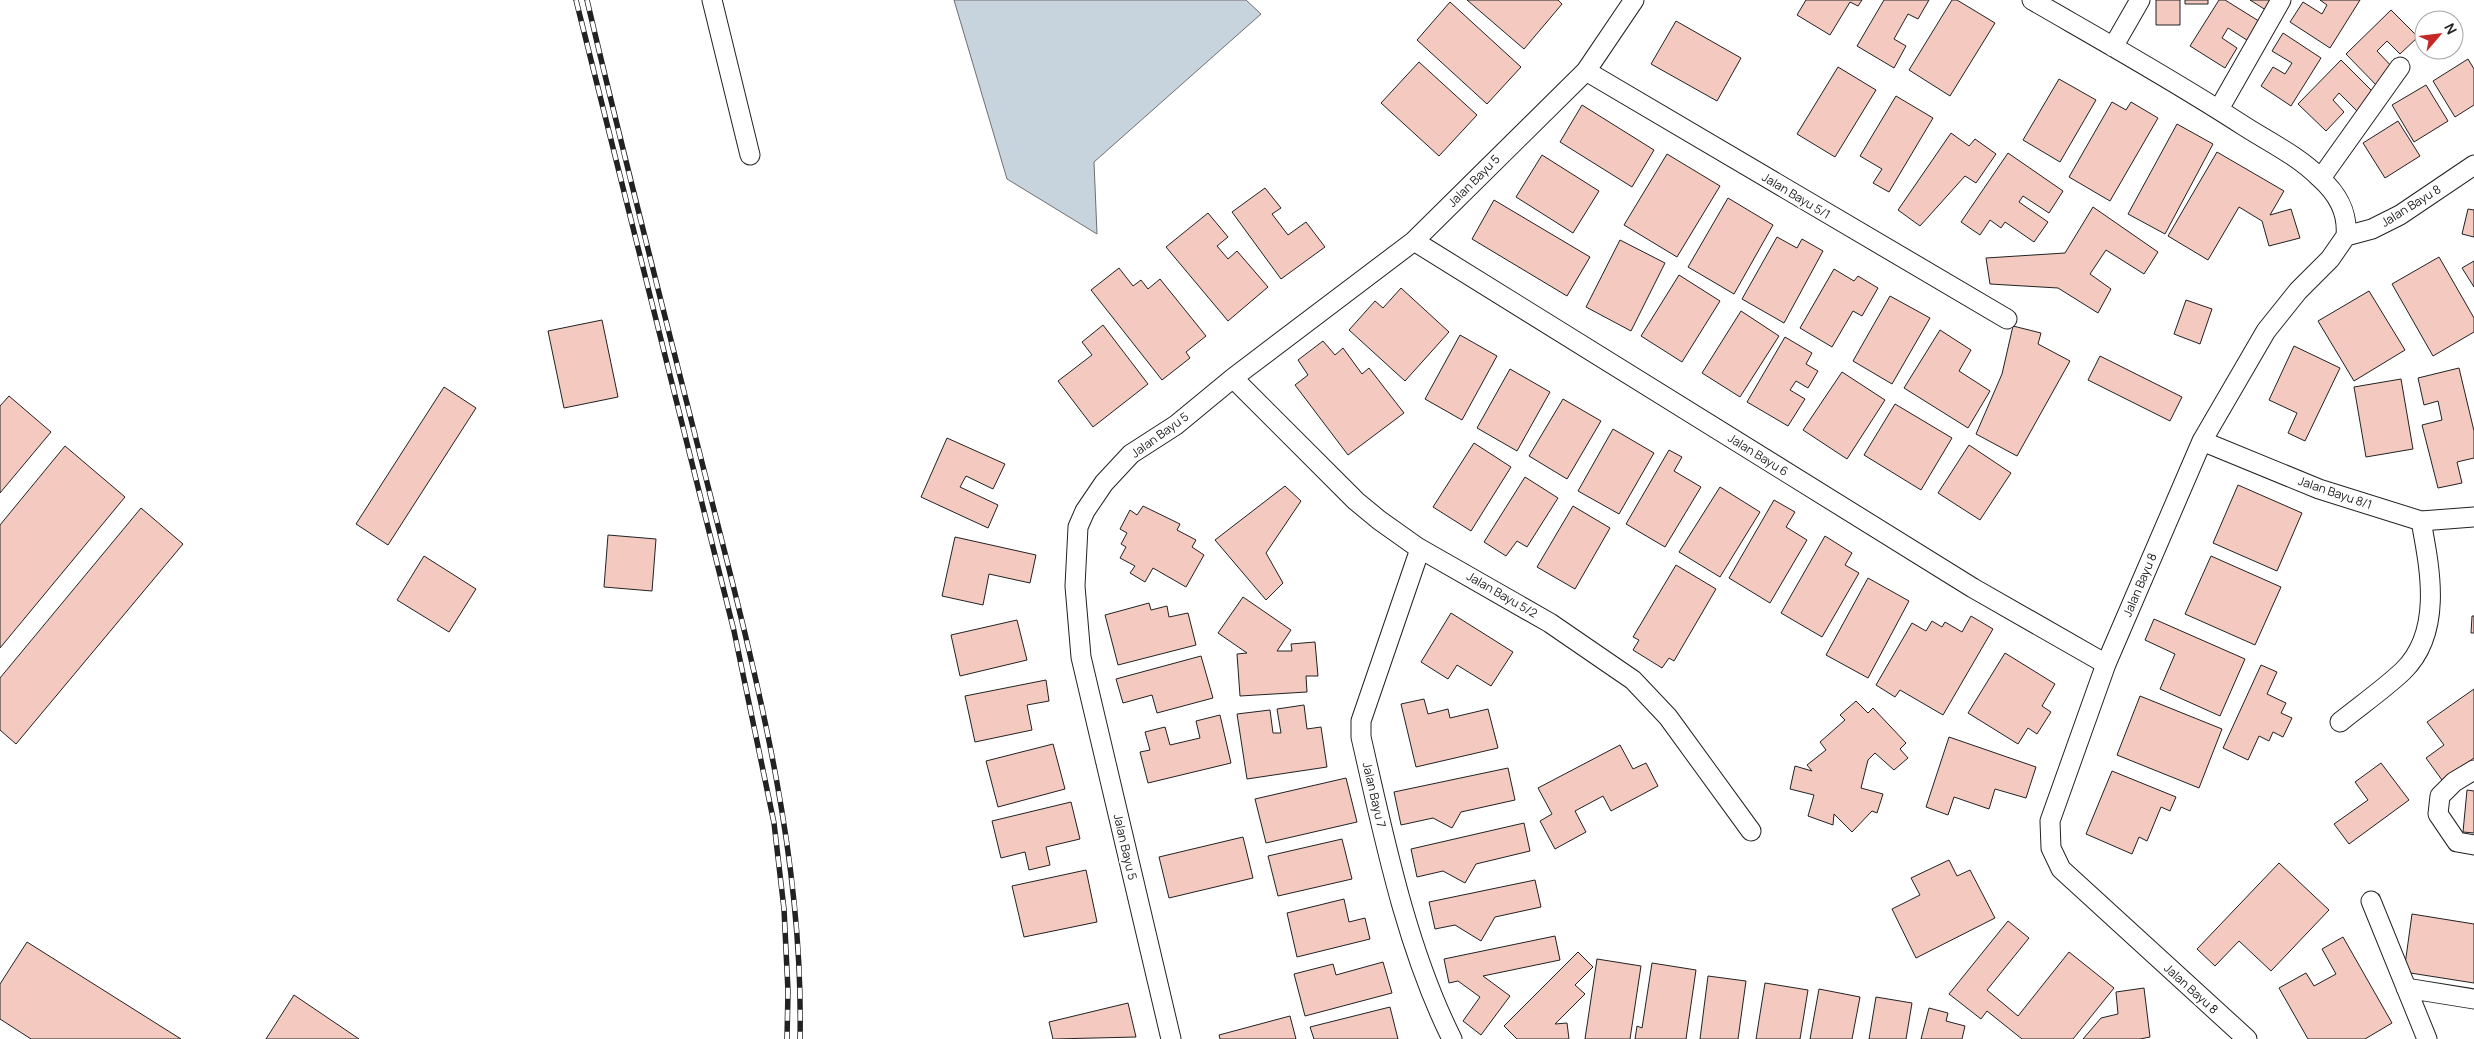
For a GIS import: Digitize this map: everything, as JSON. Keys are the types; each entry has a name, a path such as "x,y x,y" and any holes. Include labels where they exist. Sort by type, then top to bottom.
{"street":[{"path":"712,0 750,155"},
{"name":"Jalan Bayu 5","path":"1170,1039 1081,657 1075,586 1078,527 1085,511 1104,483 1131,454 1176,425 1233,378 1414,241 1586,71 1634,0"},
{"path":"2032,0 2219,110 2305,164 2321,178 2339,201 2347,219 2346,236"},
{"path":"2113,48 2140,0"},
{"path":"2219,110 2281,0"},
{"path":"2321,178 2400,67"},
{"name":"Jalan Bayu 5/1","path":"1586,71 2007,319"},
{"name":"Jalan Bayu 8","path":"2247,1039 2061,869 2051,848 2050,821 2106,664 2202,441 2266,331 2298,291 2330,258 2346,236 2372,229 2400,215 2474,166"},
{"name":"Jalan Bayu 6","path":"1414,241 1973,588 2106,664"},
{"name":"Jalan Bayu 5/2","path":"1233,378 1356,501 1420,549 1550,623 1633,680 1668,717 1751,831"},
{"name":"Jalan Bayu 8/1","path":"2202,441 2319,489 2421,521 2474,517"},
{"path":"2340,722 2404,670 2424,640 2431,598 2427,555 2421,521"},
{"name":"Jalan Bayu 7","path":"1420,549 1362,720 1361,737 1385,843 1427,982 1452,1039"},
{"path":"2466,844 2438,814 2440,796 2454,782 2474,770"},
{"path":"2371,901 2427,1039"},
{"path":"2406,988 2474,999"}],"shaded area":[{"path":"954,0 1246,0 1261,14 1094,162 1097,234 1007,179"}],"building":[{"path":"1467,0 1558,0 1562,4 1524,49"},
{"path":"1806,0 1862,0 1858,6 1850,2 1830,35 1797,15"},
{"path":"1884,0 1929,0 1918,19 1908,14 1894,39 1906,46 1894,68 1857,46"},
{"path":"1952,0 1957,0 1995,23 1950,96 1909,70"},
{"path":"2156,0 2180,0 2180,25 2156,25"},
{"path":"2185,0 2208,0 2208,4 2185,4"},
{"path":"2219,0 2225,0 2262,23 2250,42 2228,28 2222,38 2237,48 2225,68 2190,46"},
{"path":"2250,0 2276,0 2269,12"},
{"path":"2320,0 2360,0 2330,48 2290,22 2303,2 2322,14 2327,5"},
{"path":"1450,2 1521,67 1487,104 1417,40"},
{"path":"2391,10 2414,33 2414,41 2400,54 2387,41 2377,51 2396,71 2379,88 2346,54"},
{"path":"1676,21 1741,58 1717,101 1651,64"},
{"path":"2283,33 2321,58 2291,106 2261,86 2273,67 2285,74 2292,63 2272,51"},
{"path":"2468,59 2474,69 2474,105 2455,117 2433,81"},
{"path":"2341,60 2375,94 2357,111 2339,93 2333,100 2344,112 2326,131 2298,104"},
{"path":"1419,62 1477,115 1439,156 1381,103"},
{"path":"1838,67 1876,90 1835,157 1797,134"},
{"path":"2059,79 2096,100 2060,162 2023,140"},
{"path":"2426,85 2448,121 2414,142 2392,105"},
{"path":"1896,96 1933,118 1889,192 1873,183 1882,169 1860,156"},
{"path":"2112,102 2126,110 2131,102 2158,118 2110,201 2069,177"},
{"path":"1582,105 1654,150 1632,187 1560,142"},
{"path":"2398,121 2420,156 2385,178 2363,143"},
{"path":"2177,124 2213,144 2165,234 2128,214"},
{"path":"1951,133 1969,146 1975,139 1996,154 1976,183 1965,176 1920,226 1898,210"},
{"path":"2217,152 2284,191 2270,215 2291,209 2300,238 2269,246 2262,221 2239,207 2208,260 2168,236"},
{"path":"2008,153 2063,191 2049,213 2023,196 2019,202 2048,222 2034,242 2005,222 2001,228 1990,220 1980,235 1961,222"},
{"path":"1667,154 1720,186 1677,257 1624,225"},
{"path":"1542,155 1599,191 1573,233 1516,197"},
{"path":"1265,188 1281,208 1272,214 1288,235 1306,222 1325,247 1281,279 1232,212"},
{"path":"1728,198 1773,225 1734,294 1688,267"},
{"path":"1494,200 1590,257 1567,296 1472,239"},
{"path":"2093,207 2158,252 2144,274 2106,250 2090,274 2111,289 2098,313 2058,288 1990,284 1986,258 2065,253"},
{"path":"2468,209 2474,210 2474,237 2462,234"},
{"path":"1208,213 1228,237 1217,246 1228,259 1237,251 1268,287 1228,321 1166,247"},
{"path":"1777,237 1797,248 1802,239 1823,251 1784,323 1742,299"},
{"path":"1620,240 1665,263 1631,331 1586,307"},
{"path":"2439,257 2474,318 2474,332 2433,356 2392,284"},
{"path":"2474,261 2474,287 2462,268"},
{"path":"1119,268 1133,286 1141,280 1148,289 1160,279 1206,336 1186,352 1190,358 1162,380 1091,290"},
{"path":"1834,269 1854,281 1858,276 1878,288 1862,316 1853,311 1832,347 1800,328"},
{"path":"1679,275 1720,301 1682,362 1641,336"},
{"path":"1401,288 1449,332 1405,381 1349,330 1375,301 1383,308"},
{"path":"2369,291 2405,350 2354,381 2318,321"},
{"path":"1890,296 1930,318 1892,384 1853,361"},
{"path":"2186,300 2212,309 2200,344 2174,334"},
{"path":"1741,311 1779,336 1740,397 1702,373"},
{"path":"602,320 618,397 564,408 548,331"},
{"path":"1103,325 1148,384 1093,427 1058,381 1092,355 1082,342"},
{"path":"2013,326 2041,333 2038,344 2070,361 2017,456 1976,434 2002,374"},
{"path":"1940,330 1971,350 1959,371 1990,391 1968,428 1904,388"},
{"path":"1460,335 1497,356 1462,420 1425,399"},
{"path":"1785,337 1812,353 1806,364 1818,371 1808,388 1796,381 1790,390 1805,399 1788,426 1747,402"},
{"path":"1323,341 1335,355 1343,348 1362,374 1369,368 1404,413 1348,455 1295,385 1308,375 1298,360"},
{"path":"2294,346 2340,368 2305,441 2288,433 2297,413 2269,400"},
{"path":"2100,356 2182,397 2170,421 2088,380"},
{"path":"2459,368 2474,431 2474,458 2457,462 2462,483 2438,488 2422,425 2442,420 2438,401 2424,405 2418,378"},
{"path":"1510,369 1550,392 1517,451 1477,428"},
{"path":"1842,372 1885,400 1847,459 1803,430"},
{"path":"2401,379 2413,449 2366,457 2354,387"},
{"path":"444,387 476,408 388,545 356,524"},
{"path":"9,396 51,432 0,493 0,406"},
{"path":"1563,399 1601,421 1567,479 1529,456"},
{"path":"1895,404 1952,438 1921,490 1864,455"},
{"path":"1613,429 1654,453 1619,514 1578,491"},
{"path":"947,438 1005,464 993,489 966,476 960,487 998,505 988,528 921,497"},
{"path":"1474,443 1511,467 1471,531 1433,507"},
{"path":"1969,445 2011,473 1980,520 1938,493"},
{"path":"65,446 125,497 0,648 0,525"},
{"path":"1669,450 1682,457 1674,471 1701,487 1665,547 1626,524"},
{"path":"1525,477 1558,498 1527,547 1517,541 1506,556 1484,542"},
{"path":"2238,485 2302,513 2277,571 2213,543"},
{"path":"1285,486 1301,501 1266,553 1283,583 1266,600 1215,540"},
{"path":"1720,487 1760,512 1720,577 1679,552"},
{"path":"1774,500 1795,512 1786,527 1807,540 1770,603 1729,578"},
{"path":"1143,506 1180,524 1177,530 1196,540 1192,547 1204,555 1186,587 1153,568 1145,582 1130,573 1135,566 1120,558 1126,547 1121,544 1127,533 1120,529 1130,510 1137,515"},
{"path":"1573,506 1610,528 1575,589 1537,567"},
{"path":"141,508 183,544 16,744 0,730 0,678"},
{"path":"608,535 656,539 652,591 604,587"},
{"path":"1825,536 1852,553 1845,565 1859,573 1822,637 1781,613"},
{"path":"955,537 1036,555 1030,583 989,574 983,605 942,596"},
{"path":"424,556 476,589 449,632 397,600"},
{"path":"2211,556 2281,587 2255,645 2185,614"},
{"path":"1676,565 1716,589 1674,661 1669,658 1662,668 1633,650 1639,640 1633,637"},
{"path":"1868,578 1909,601 1868,678 1826,655"},
{"path":"1243,597 1291,630 1277,651 1292,651 1291,644 1315,642 1318,676 1306,676 1307,692 1240,696 1237,654 1247,653 1218,633"},
{"path":"1149,603 1151,610 1167,606 1169,617 1188,613 1196,645 1118,665 1105,615"},
{"path":"1451,613 1513,652 1491,686 1457,665 1448,679 1421,662"},
{"path":"1971,616 1993,629 1943,715 1900,690 1895,697 1876,685 1912,623 1926,631 1932,621 1942,627 1945,622 1962,632"},
{"path":"2472,616 2474,616 2474,633 2471,633"},
{"path":"2154,619 2245,659 2220,716 2160,689 2175,654 2145,640"},
{"path":"1017,620 1027,660 960,676 951,635"},
{"path":"2005,653 2055,684 2042,706 2051,712 2037,734 2028,728 2018,744 1968,713"},
{"path":"1201,656 1213,698 1157,713 1152,695 1123,703 1116,679"},
{"path":"2261,665 2277,672 2267,694 2286,703 2281,713 2292,718 2283,737 2273,732 2269,741 2259,736 2248,760 2223,748"},
{"path":"1046,680 1049,701 1027,705 1032,730 975,742 965,696"},
{"path":"2474,689 2474,758 2442,780 2426,758 2444,745 2427,722"},
{"path":"2140,696 2222,729 2199,788 2117,755"},
{"path":"1424,699 1428,714 1448,709 1450,718 1488,709 1498,748 1416,767 1401,704"},
{"path":"1856,701 1868,713 1873,708 1906,743 1900,749 1908,758 1894,770 1875,753 1868,760 1861,788 1883,794 1877,813 1872,811 1852,832 1834,814 1833,825 1808,816 1814,795 1790,789 1795,766 1812,771 1807,765 1826,750 1820,742 1845,720 1840,715"},
{"path":"1304,705 1307,729 1321,727 1327,767 1247,779 1237,714 1270,710 1273,733 1281,733 1277,709"},
{"path":"1220,715 1231,763 1148,783 1140,752 1150,750 1145,732 1165,727 1170,745 1200,738 1196,721"},
{"path":"1949,737 2036,767 2026,798 1995,789 1989,809 1954,797 1948,815 1926,807"},
{"path":"1053,744 1065,789 998,807 986,761"},
{"path":"1620,745 1633,769 1646,763 1658,786 1611,811 1603,796 1575,811 1586,832 1555,849 1540,821 1552,814 1538,788"},
{"path":"2381,763 2409,800 2349,844 2334,824 2368,800 2355,782"},
{"path":"1508,768 1515,800 1461,812 1452,828 1433,818 1401,825 1394,792"},
{"path":"2112,771 2176,797 2170,811 2161,807 2147,841 2139,837 2132,854 2086,834"},
{"path":"1346,778 1357,822 1266,843 1255,799"},
{"path":"2467,790 2474,791 2474,833 2463,832"},
{"path":"1071,802 1080,839 1046,847 1050,865 1029,870 1025,852 1001,858 992,821"},
{"path":"1524,823 1530,851 1476,864 1465,883 1443,871 1417,877 1411,849"},
{"path":"1243,837 1253,878 1169,898 1159,857"},
{"path":"1342,839 1352,879 1278,896 1268,856"},
{"path":"1949,860 1957,876 1970,870 1995,918 1916,958 1892,909 1920,895 1911,878"},
{"path":"2279,863 2329,910 2271,971 2239,941 2215,966 2197,949"},
{"path":"1086,870 1097,922 1024,937 1012,886"},
{"path":"1535,880 1541,907 1495,917 1481,941 1455,925 1435,929 1429,902"},
{"path":"1344,899 1349,922 1365,918 1370,939 1297,957 1287,913"},
{"path":"2412,914 2474,924 2474,983 2404,972"},
{"path":"2008,921 2029,938 1987,990 2018,1016 2069,952 2114,988 2073,1039 2022,1039 1987,1011 1981,1019 1949,994"},
{"path":"1555,936 1560,960 1483,976 1510,996 1481,1035 1463,1021 1480,997 1458,981 1449,983 1444,959"},
{"path":"2343,937 2392,1023 2365,1039 2308,1039 2279,988 2306,973 2314,986 2336,974 2322,949"},
{"path":"27,942 181,1039 31,1039 0,1019 0,984"},
{"path":"1578,952 1593,967 1575,985 1585,994 1555,1024 1567,1023 1569,1039 1517,1039 1504,1026"},
{"path":"1597,959 1641,966 1630,1039 1585,1039"},
{"path":"1383,962 1392,993 1305,1016 1294,974 1333,964 1336,975"},
{"path":"1652,963 1696,970 1686,1039 1635,1039 1637,1026 1642,1028"},
{"path":"1708,976 1746,981 1738,1039 1700,1039"},
{"path":"1765,983 1808,990 1800,1039 1756,1039"},
{"path":"2144,988 2150,1037 2140,1039 2083,1039 2101,1018 2118,1014 2116,992"},
{"path":"1819,989 1860,997 1852,1039 1810,1039"},
{"path":"294,995 359,1039 266,1039"},
{"path":"1876,997 1912,1003 1906,1039 1869,1039"},
{"path":"1128,1003 1136,1037 1053,1039 1049,1022"},
{"path":"1390,1007 1398,1039 1314,1039 1310,1027"},
{"path":"1929,1008 1948,1013 1946,1021 1965,1026 1962,1039 1921,1039"},
{"path":"1290,1016 1296,1039 1220,1039 1219,1035"}],"railway":[{"path":"576,0 734,631 774,823 784,909 788,991 787,1039"},
{"path":"587,0 744,631 774,766 794,902 799,970 800,1039"}]}
